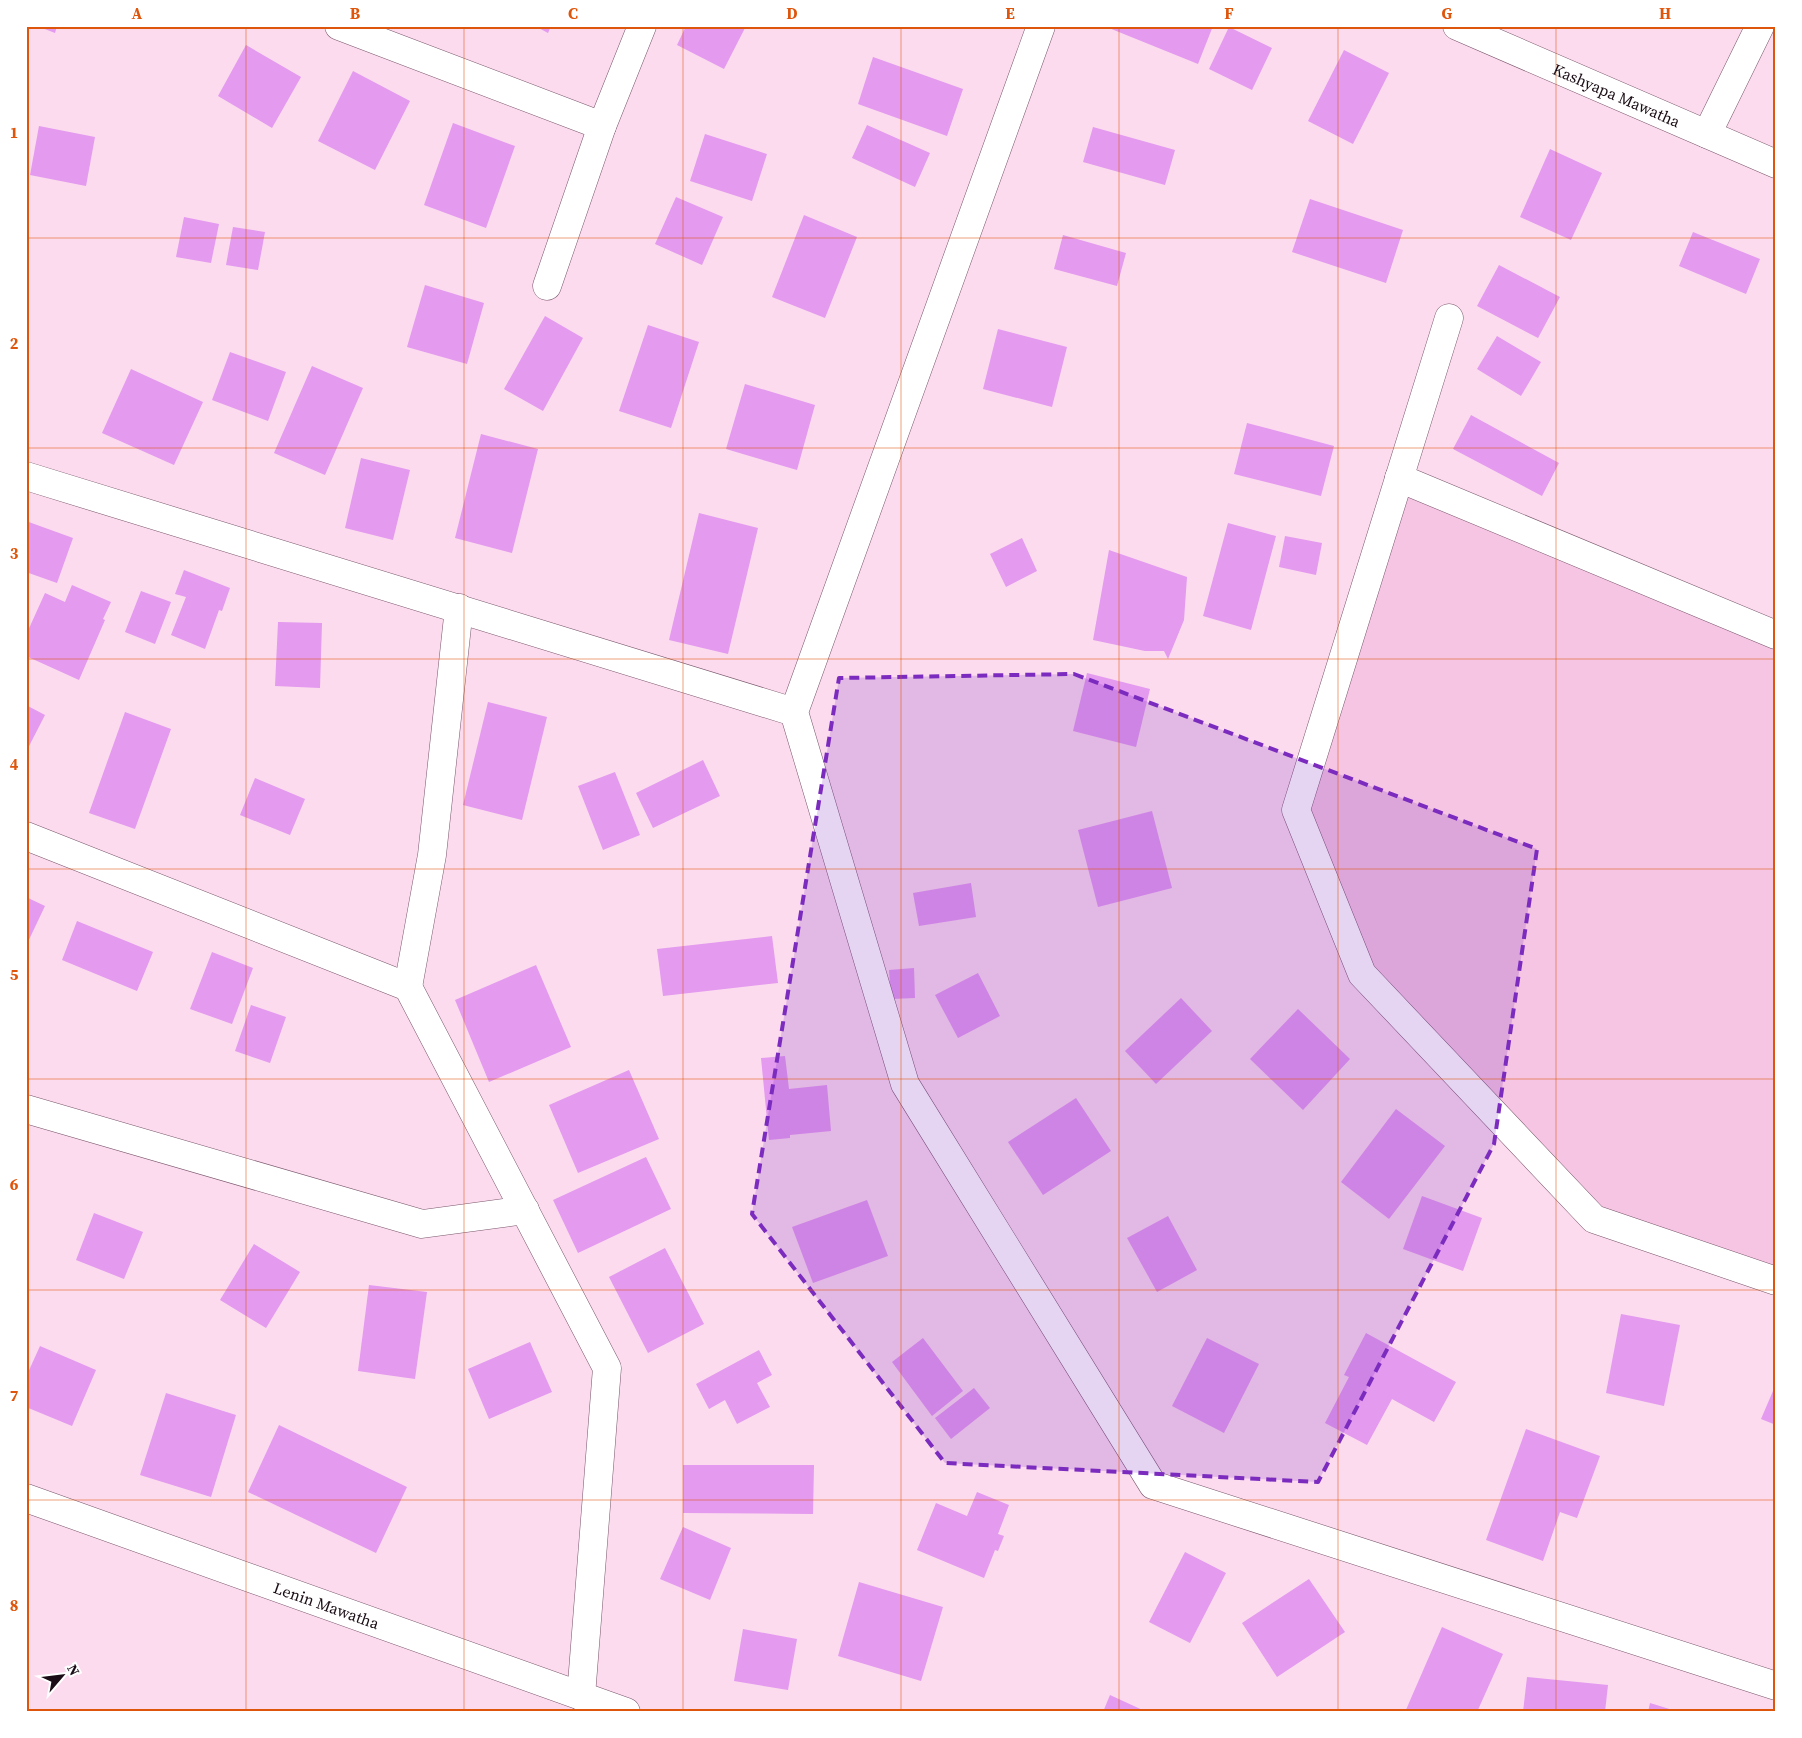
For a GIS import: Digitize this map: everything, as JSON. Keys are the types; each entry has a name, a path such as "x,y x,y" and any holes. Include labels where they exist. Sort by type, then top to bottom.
{"street":[{"path":"339,26 602,126"},
{"path":"547,286 602,126 642,26"},
{"path":"1041,26 794,712 905,1084 1153,1485 1776,1686"},
{"name":"Kashyapa Mawatha","path":"1457,26 1776,164"},
{"path":"1707,134 1760,26"},
{"path":"1449,318 1296,810 1362,974 1594,1219 1776,1282"},
{"path":"26,476 794,712"},
{"path":"1399,478 1776,635"},
{"path":"458,608 432,855 408,987 607,1368 581,1696"},
{"path":"26,836 408,987"},
{"path":"26,1109 422,1224 525,1210"},
{"name":"Lenin Mawatha","path":"26,1498 626,1712"}],"highlighted area":[{"path":"1074,674 1537,849 1494,1144 1318,1482 945,1463 752,1214 839,678"}],"shaded area":[{"path":"1399,478 1776,635 1776,1281 1594,1219 1362,974 1296,810"}],"building":[{"path":"37,26 57,26 55,33"},
{"path":"535,26 551,26 548,33"},
{"path":"686,26 746,26 724,69 677,45"},
{"path":"1104,26 1213,26 1198,64"},
{"path":"1229,27 1272,48 1252,90 1209,69"},
{"path":"246,45 301,77 272,128 218,96"},
{"path":"1344,50 1389,73 1353,144 1308,121"},
{"path":"873,57 963,89 947,136 858,104"},
{"path":"353,71 410,101 375,170 318,141"},
{"path":"453,123 515,146 486,228 424,205"},
{"path":"867,125 930,153 915,187 852,158"},
{"path":"39,126 95,137 86,186 30,175"},
{"path":"1093,127 1175,150 1165,185 1083,162"},
{"path":"705,134 767,154 752,201 690,181"},
{"path":"1550,149 1602,173 1571,240 1520,217"},
{"path":"676,197 723,217 702,265 655,244"},
{"path":"1310,199 1403,230 1386,283 1292,252"},
{"path":"804,215 857,237 825,318 772,297"},
{"path":"184,217 219,224 211,263 176,257"},
{"path":"233,227 265,232 258,270 226,265"},
{"path":"1693,232 1760,259 1746,294 1679,266"},
{"path":"1063,235 1126,253 1117,286 1054,269"},
{"path":"1499,265 1560,297 1538,338 1477,306"},
{"path":"425,285 484,303 467,364 407,347"},
{"path":"545,316 583,338 543,411 504,389"},
{"path":"648,325 699,342 671,428 619,411"},
{"path":"998,329 1067,347 1052,407 983,389"},
{"path":"1497,336 1541,362 1521,396 1477,369"},
{"path":"230,352 286,372 268,421 212,400"},
{"path":"312,366 363,388 325,475 274,453"},
{"path":"131,369 203,402 174,465 102,433"},
{"path":"745,384 815,405 797,470 726,449"},
{"path":"1471,415 1559,463 1542,496 1453,449"},
{"path":"1247,423 1334,446 1321,496 1234,474"},
{"path":"481,434 538,449 512,553 455,538"},
{"path":"361,458 410,470 393,540 345,528"},
{"path":"699,513 758,528 728,654 669,640"},
{"path":"26,521 73,538 57,583 26,572"},
{"path":"1228,523 1276,536 1251,630 1203,616"},
{"path":"1285,536 1322,543 1316,575 1279,567"},
{"path":"1022,538 1037,571 1006,587 990,554"},
{"path":"1109,550 1187,577 1184,620 1168,659 1164,651 1145,651 1093,640"},
{"path":"184,570 230,588 222,611 219,610 205,649 171,635 186,597 175,594"},
{"path":"72,585 111,602 79,680 26,656 26,635 45,593 65,602"},
{"path":"141,591 171,602 155,644 125,632"},
{"path":"278,622 322,623 320,688 275,686"},
{"path":"1087,673 1150,689 1136,747 1073,731"},
{"path":"488,702 547,717 522,820 463,805"},
{"path":"26,705 45,715 26,752"},
{"path":"125,712 171,729 135,829 89,813"},
{"path":"703,760 720,796 653,828 636,793"},
{"path":"615,772 640,835 603,850 578,786"},
{"path":"255,778 305,799 290,835 240,815"},
{"path":"1152,811 1172,888 1098,907 1078,830"},
{"path":"971,883 976,917 919,926 913,893"},
{"path":"26,897 45,906 26,946"},
{"path":"77,921 153,952 137,991 62,960"},
{"path":"772,936 778,983 663,996 657,949"},
{"path":"212,952 253,968 232,1024 190,1009"},
{"path":"536,965 571,1047 489,1082 455,1000"},
{"path":"914,968 915,998 891,999 889,970"},
{"path":"978,973 1000,1016 958,1038 935,995"},
{"path":"1181,998 1212,1031 1156,1084 1125,1051"},
{"path":"251,1005 286,1017 270,1063 235,1051"},
{"path":"1298,1009 1350,1059 1303,1110 1250,1059"},
{"path":"785,1056 789,1089 827,1085 831,1131 790,1135 790,1138 769,1140 761,1058"},
{"path":"629,1070 659,1139 578,1173 549,1105"},
{"path":"1076,1098 1111,1151 1043,1195 1008,1142"},
{"path":"1396,1109 1445,1146 1389,1219 1341,1182"},
{"path":"646,1157 671,1209 578,1253 553,1200"},
{"path":"1422,1196 1482,1218 1463,1271 1403,1249"},
{"path":"867,1200 888,1256 813,1283 792,1227"},
{"path":"94,1213 143,1232 124,1279 76,1260"},
{"path":"1168,1216 1197,1270 1157,1292 1127,1238"},
{"path":"254,1244 300,1272 266,1328 220,1300"},
{"path":"665,1248 704,1324 648,1353 609,1277"},
{"path":"369,1285 427,1292 415,1379 358,1371"},
{"path":"1621,1314 1680,1325 1664,1406 1606,1393"},
{"path":"1366,1333 1456,1382 1434,1422 1392,1399 1367,1445 1325,1423 1349,1377 1344,1375"},
{"path":"923,1338 963,1391 932,1416 892,1362"},
{"path":"1207,1338 1259,1364 1224,1433 1172,1406"},
{"path":"530,1342 552,1392 489,1419 468,1369"},
{"path":"40,1346 96,1370 72,1426 26,1407 26,1377"},
{"path":"759,1350 772,1375 757,1383 770,1407 737,1424 725,1400 709,1409 696,1384"},
{"path":"1776,1384 1776,1425 1761,1419"},
{"path":"974,1388 990,1408 951,1439 935,1418"},
{"path":"166,1393 236,1415 211,1497 140,1475"},
{"path":"279,1425 407,1487 376,1553 248,1492"},
{"path":"1526,1429 1600,1456 1577,1518 1560,1512 1543,1561 1486,1540"},
{"path":"683,1465 814,1465 813,1514 683,1513"},
{"path":"977,1492 1009,1505 998,1534 1004,1536 998,1551 995,1550 984,1578 917,1550 936,1503 967,1516"},
{"path":"683,1527 731,1548 710,1600 660,1579"},
{"path":"1185,1552 1226,1573 1190,1643 1149,1622"},
{"path":"1309,1579 1345,1632 1277,1677 1242,1623"},
{"path":"859,1582 943,1607 921,1681 838,1656"},
{"path":"1442,1627 1503,1654 1477,1712 1405,1712"},
{"path":"743,1629 797,1639 788,1690 734,1681"},
{"path":"1527,1677 1608,1685 1605,1712 1523,1712"},
{"path":"1110,1695 1147,1712 1103,1712"},
{"path":"1650,1703 1676,1711 1676,1712 1648,1712"}]}
